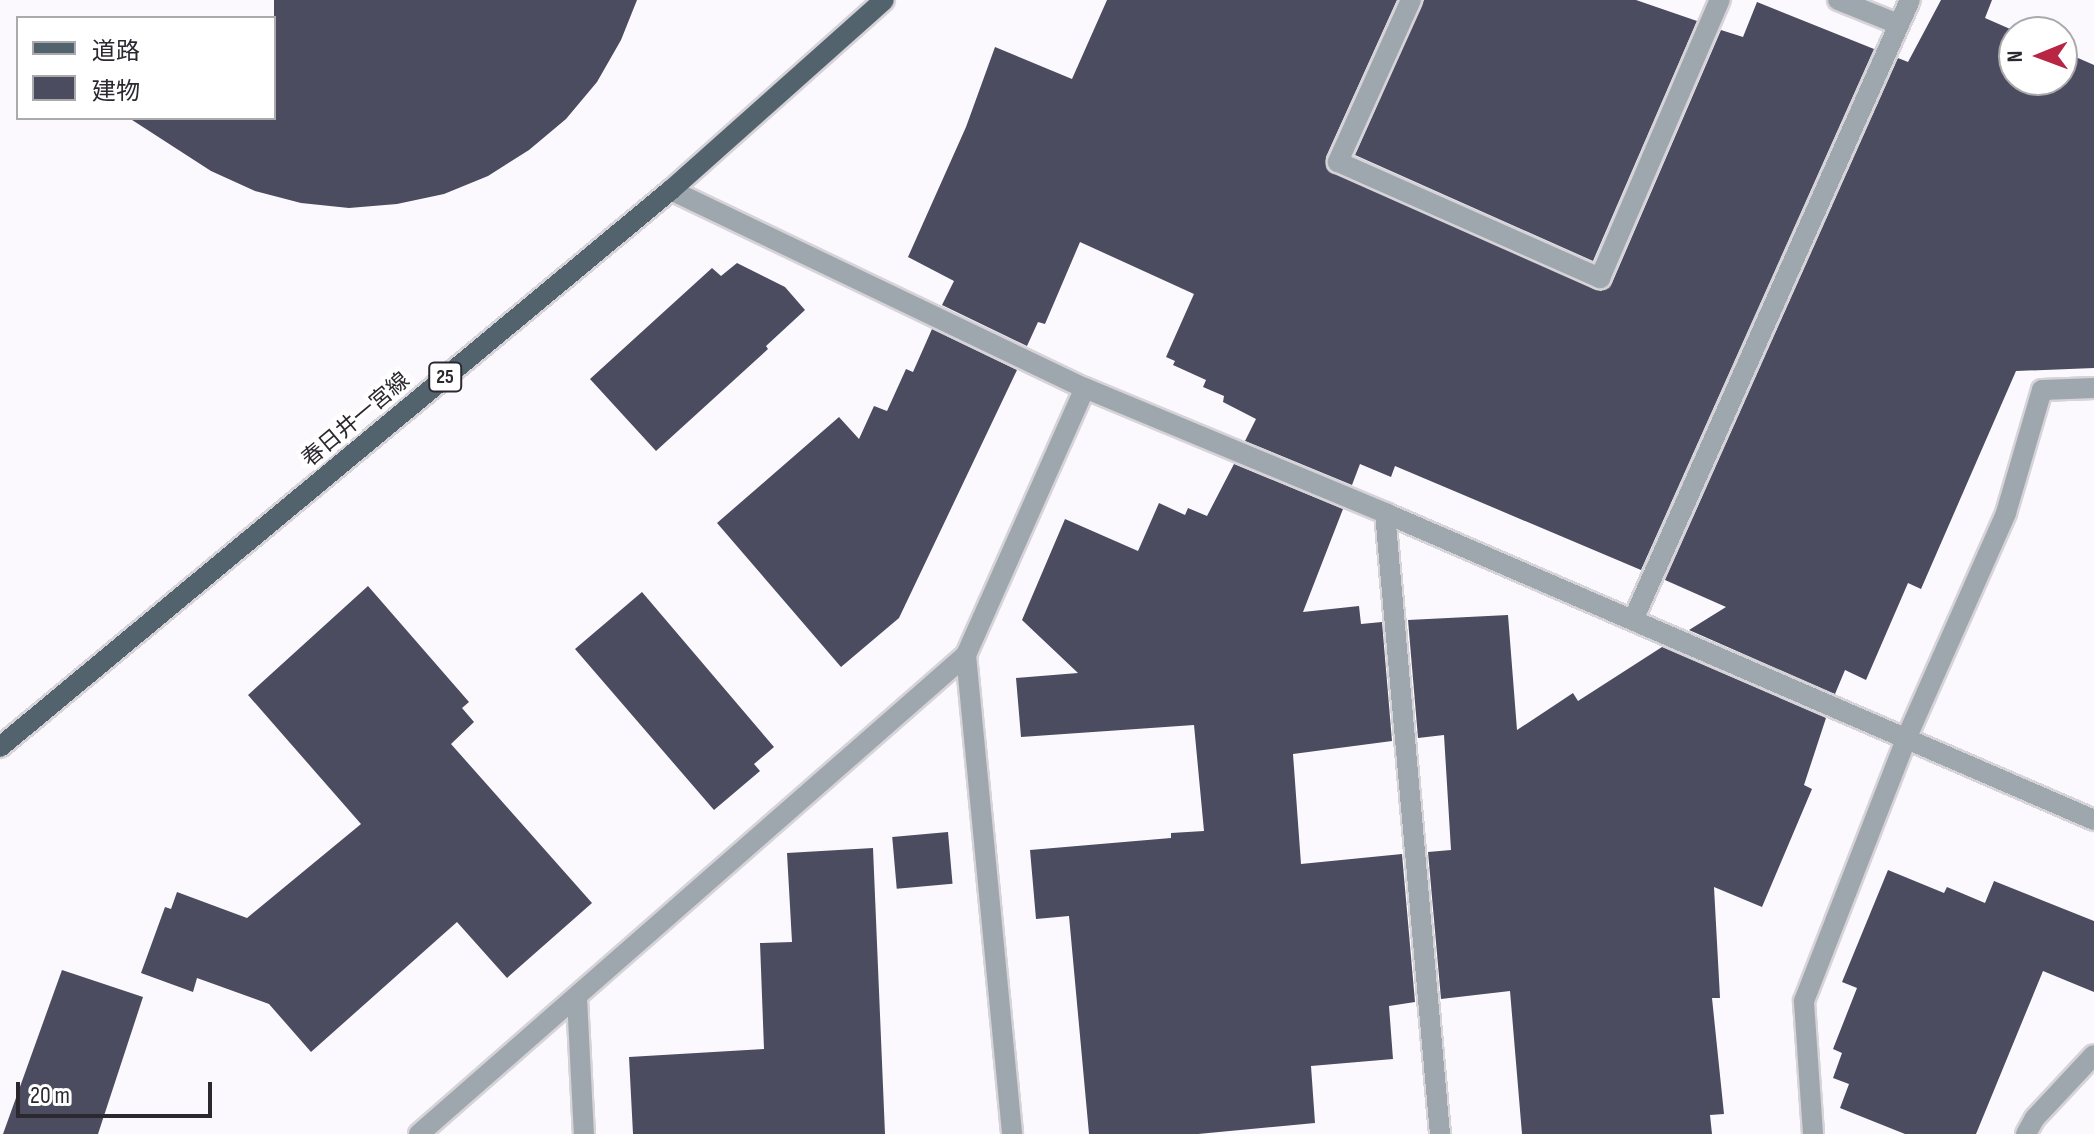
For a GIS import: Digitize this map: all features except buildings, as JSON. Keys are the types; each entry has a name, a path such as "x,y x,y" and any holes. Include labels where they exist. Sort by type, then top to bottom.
{"main road":[{"name":"春日井一宮線","path":"0,747 671,190 884,0"}],"street":[{"path":"1411,0 1338,162 1600,278 1720,0"},
{"path":"1838,0 1898,24"},
{"path":"1633,620 1910,0"},
{"path":"671,190 1085,388 1385,513 2094,820"},
{"path":"419,1134 966,655 1085,388"},
{"path":"1813,1134 1804,1001 1906,739 2006,513 2042,390 2094,388"},
{"path":"1385,513 1440,1134"},
{"path":"966,655 1012,1134"},
{"path":"577,998 584,1134"},
{"path":"2026,1134 2035,1118 2094,1055"}]}
